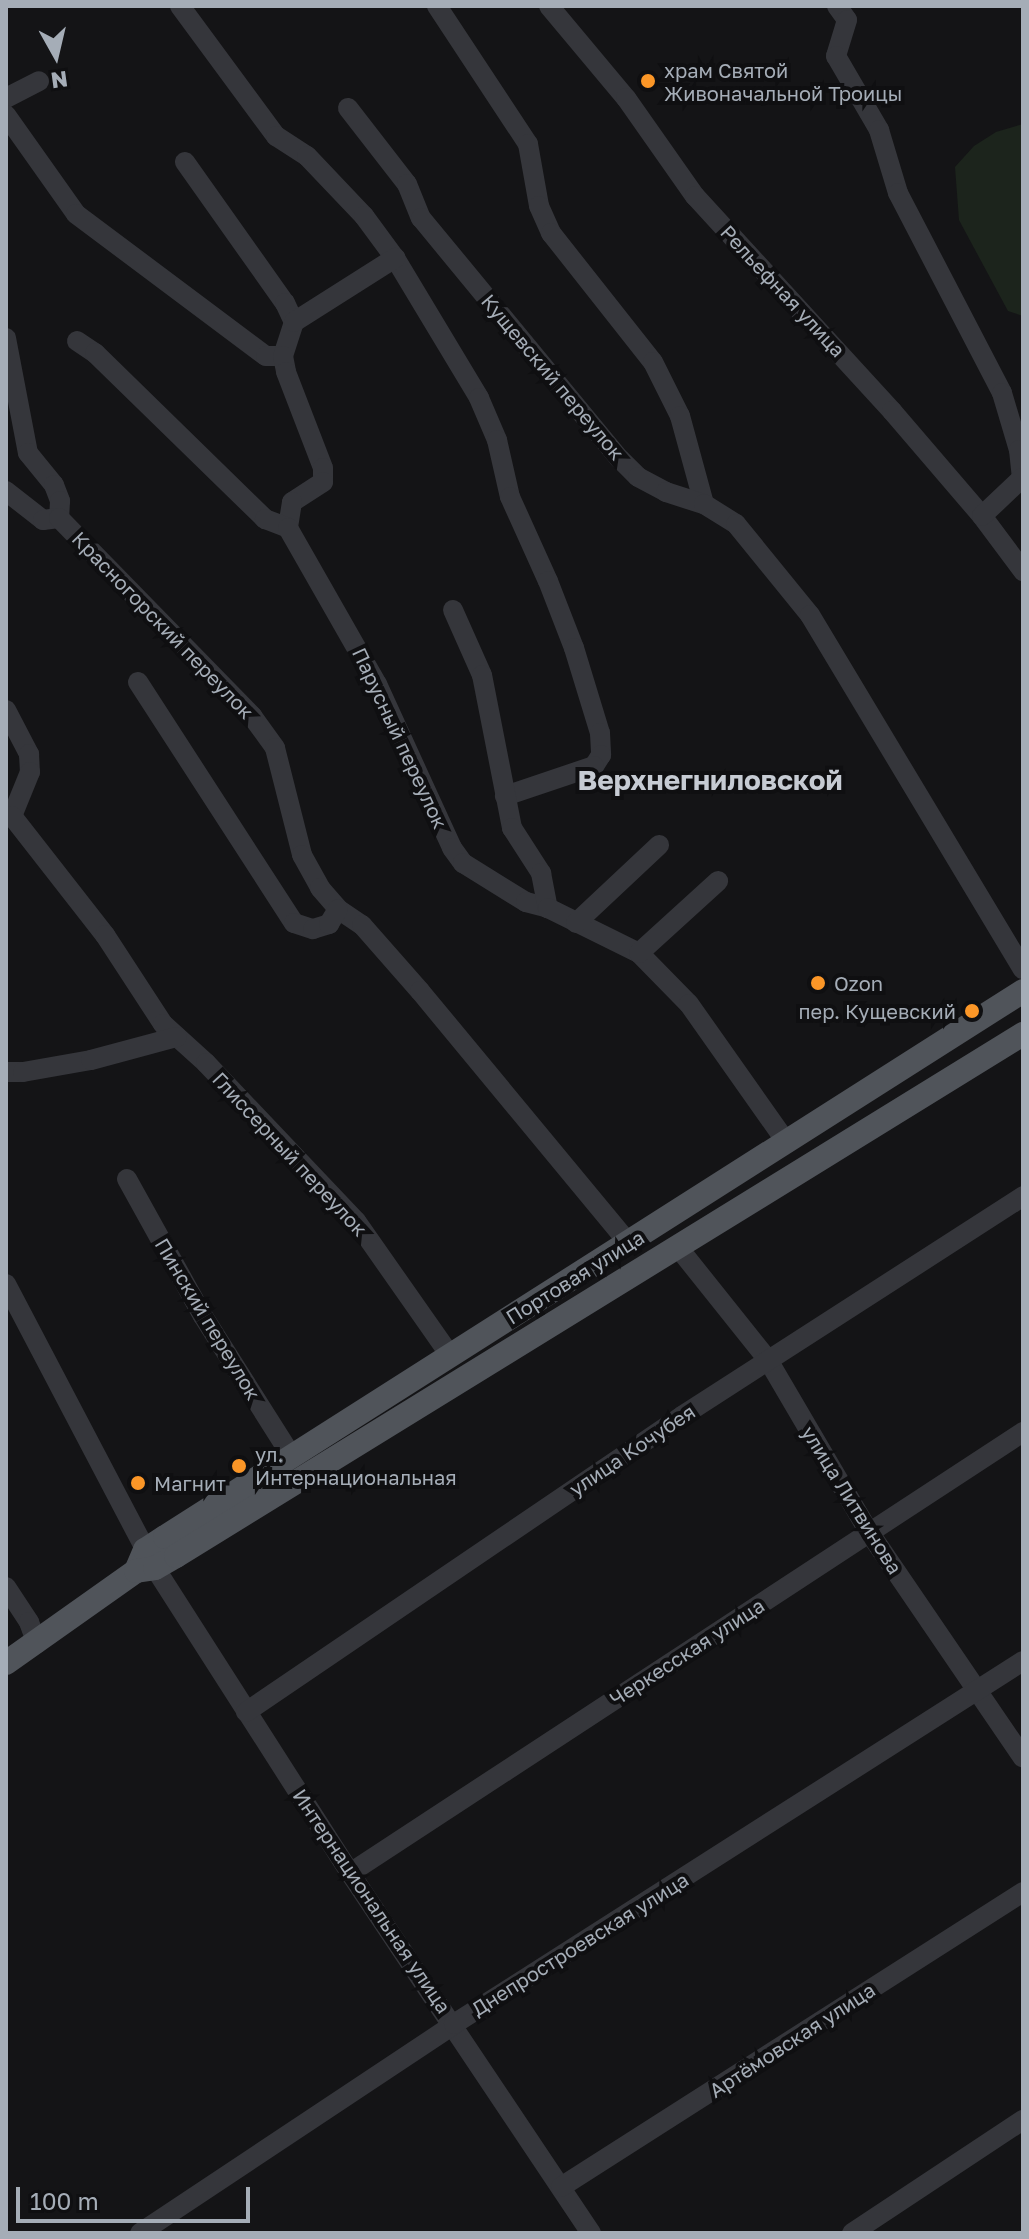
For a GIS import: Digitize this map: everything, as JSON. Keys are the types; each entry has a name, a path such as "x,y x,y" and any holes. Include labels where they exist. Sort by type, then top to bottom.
{"main road":[{"name":"Портовая улица","path":"6,1663 37,1644 292,1457 1023,991"},
{"name":"Портовая улица","path":"146,1563 677,1246 1023,1034"}],"street":[{"path":"180,6 276,136 307,156 364,216 395,258 479,398 497,440 510,497 554,594 600,733 601,755 594,766 505,796"},
{"path":"437,6 528,144 539,206 551,233 653,362 680,416 704,504"},
{"name":"Рельефная улица","path":"549,6 626,98 695,196 781,287 982,516 1023,571"},
{"path":"837,6 847,20 836,56 879,130 898,193 1002,393 1019,450 1022,478 982,516"},
{"path":"6,98 39,81"},
{"name":"Кущевский переулок","path":"348,108 407,184 421,218 620,459 638,477 666,492 704,504 736,524 810,615 1023,969"},
{"path":"6,115 76,214 266,356 283,356"},
{"path":"185,162 285,303 294,322"},
{"path":"77,341 95,353 265,519 288,528 292,502 302,492 323,482 323,468 286,372 283,356 294,322 395,258"},
{"name":"Красногорский переулок","path":"7,338 28,453 54,485 60,501 59,518 252,716 275,748 302,855 320,888 338,909 362,925 420,991 629,1244"},
{"name":"Красногорский переулок","path":"6,491 43,520 59,518"},
{"name":"Парусный переулок","path":"288,528 377,684 452,848 463,863 526,902 548,908 639,953 689,1004 787,1143"},
{"path":"453,610 482,675 512,828 541,873 548,908"},
{"path":"138,682 294,923 313,929 329,924 338,909"},
{"name":"Глиссерный переулок","path":"6,710 29,754 30,772 9,816 105,935 163,1024 356,1221 450,1355"},
{"path":"576,923 659,845"},
{"path":"639,953 718,881"},
{"path":"6,1072 91,1060 177,1037"},
{"name":"Пинский переулок","path":"127,1179 203,1316 292,1457"},
{"name":"улица Кочубея","path":"246,1712 768,1360 1023,1196"},
{"name":"улица Литвинова","path":"677,1246 768,1360 869,1532 1023,1758"},
{"name":"Интернациональная улица","path":"6,1284 146,1563 591,2233"},
{"name":"Черкесская улица","path":"350,1873 1023,1432"},
{"path":"6,1587 29,1622 37,1644"},
{"name":"Днепростроевская улица","path":"140,2233 454,2024 1023,1661"},
{"name":"Артёмовская улица","path":"561,2187 1023,1892"},
{"path":"852,2233 1023,2120"}],"shaded area":[{"path":"1023,124 1023,316 1008,311 959,220 955,167 974,146 996,132"}],"place":[{"name":"храм Святой Живоначальной Троицы","path":"648,81"},
{"name":"Ozon","path":"818,983"},
{"name":"пер. Кущевский","path":"972,1011"},
{"name":"ул. Интернациональная","path":"239,1466"},
{"name":"Магнит","path":"138,1483"}],"district":[{"name":"Верхнегниловской","path":"710,780"}]}
